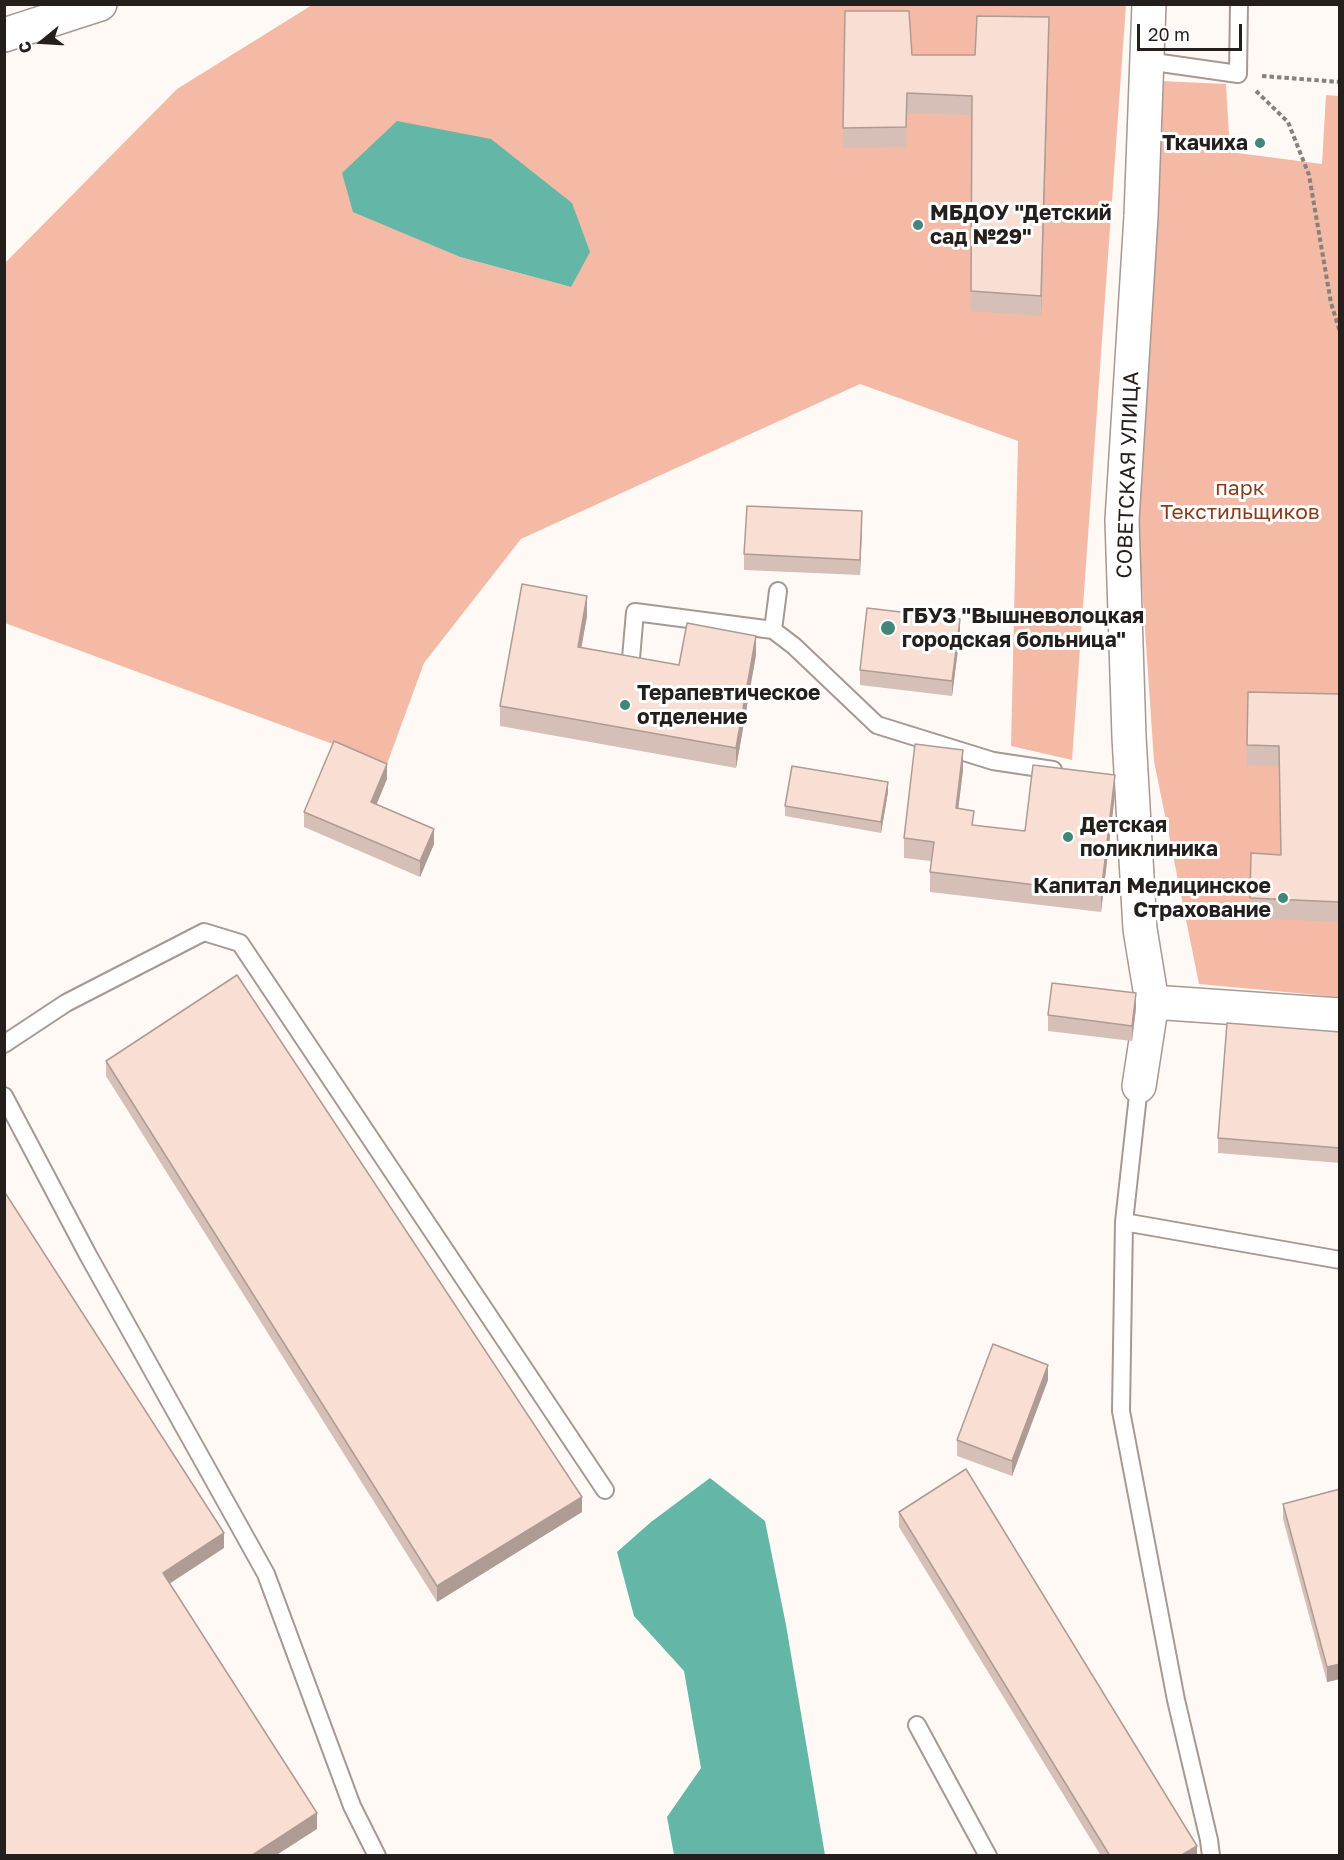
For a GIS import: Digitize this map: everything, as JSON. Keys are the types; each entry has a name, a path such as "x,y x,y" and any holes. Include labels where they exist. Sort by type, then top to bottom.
{"street":[{"path":"4,35 100,4"},
{"name":"СОВЕТСКАЯ УЛИЦА","path":"1139,1086 1152,1002 1140,929 1125,782 1122,520 1141,216 1149,4"},
{"path":"1152,1002 1340,1015"}],"lane":[{"path":"1147,61 1238,74 1239,4"},
{"path":"773,630 778,591"},
{"path":"631,658 635,612 773,630 794,646 877,724 993,761 1073,773"},
{"path":"4,1044 66,1003 204,932 240,943 605,1490"},
{"path":"1139,1086 1124,1222 1121,1411 1176,1700 1211,1856"},
{"path":"4,1096 88,1255 266,1574 352,1806 377,1856"},
{"path":"1124,1222 1340,1260"},
{"path":"917,1725 988,1856"}],"path":[{"path":"1238,74 1340,82"},
{"path":"1238,74 1288,122 1309,174 1331,303 1340,332"}],"green space":[{"path":"312,5 1126,5 1072,760 1011,746 1018,441 860,384 521,539 424,663 387,764 5,623 4,264 177,89","holes":["353,211 571,287 460,257"]},
{"name":"парк Текстильщиков","path":"1161,81 1226,84 1230,152 1322,164 1326,95 1339,96 1339,997 1199,984 1154,761 1138,528"}],"shaded area":[{"path":"397,121 491,139 572,203 590,252 571,287 460,257 353,212 342,173"},
{"path":"710,1478 765,1521 786,1625 825,1855 674,1855 667,1817 701,1768 684,1671 634,1616 617,1552 651,1522"}],"building":[{"path":"845,11 909,11 912,55 975,55 977,16 1049,17 1041,296 971,291 972,96 907,93 906,127 843,128"},
{"path":"747,506 862,511 860,560 744,554"},
{"name":"Терапевтическое отделение","path":"522,584 587,596 578,647 679,665 687,623 756,636 736,748 500,706"},
{"path":"867,608 960,619 952,681 860,670"},
{"path":"1248,692 1340,694 1340,902 1250,898 1251,853 1281,855 1279,746 1247,745"},
{"path":"334,741 387,764 371,802 434,829 420,861 304,812"},
{"name":"Детская поликлиника","path":"915,744 963,750 956,808 974,811 972,825 1025,831 1033,765 1115,775 1101,893 930,872 934,842 904,838"},
{"path":"792,766 888,782 881,822 785,806"},
{"path":"237,975 582,1497 437,1586 106,1061"},
{"path":"1052,983 1136,993 1132,1026 1048,1015"},
{"path":"1227,1023 1340,1032 1340,1148 1218,1138"},
{"path":"4,1191 224,1533 163,1573 317,1813 251,1856 4,1856"},
{"path":"993,1344 1048,1365 1012,1461 957,1440"},
{"path":"966,1469 1197,1846 1180,1856 1110,1856 899,1512"},
{"path":"1340,1489 1340,1664 1327,1667 1283,1504"}],"place":[{"name":"Ткачиха","path":"1260,143"},
{"name":"МБДОУ \"Детский сад №29\"","path":"918,225"},
{"name":"ГБУЗ \"Вышневолоцкая городская больница\"","path":"888,628"},
{"name":"Терапевтическое отделение","path":"625,705"},
{"name":"Детская поликлиника","path":"1068,837"},
{"name":"Капитал Медицинское Страхование","path":"1283,898"}]}
